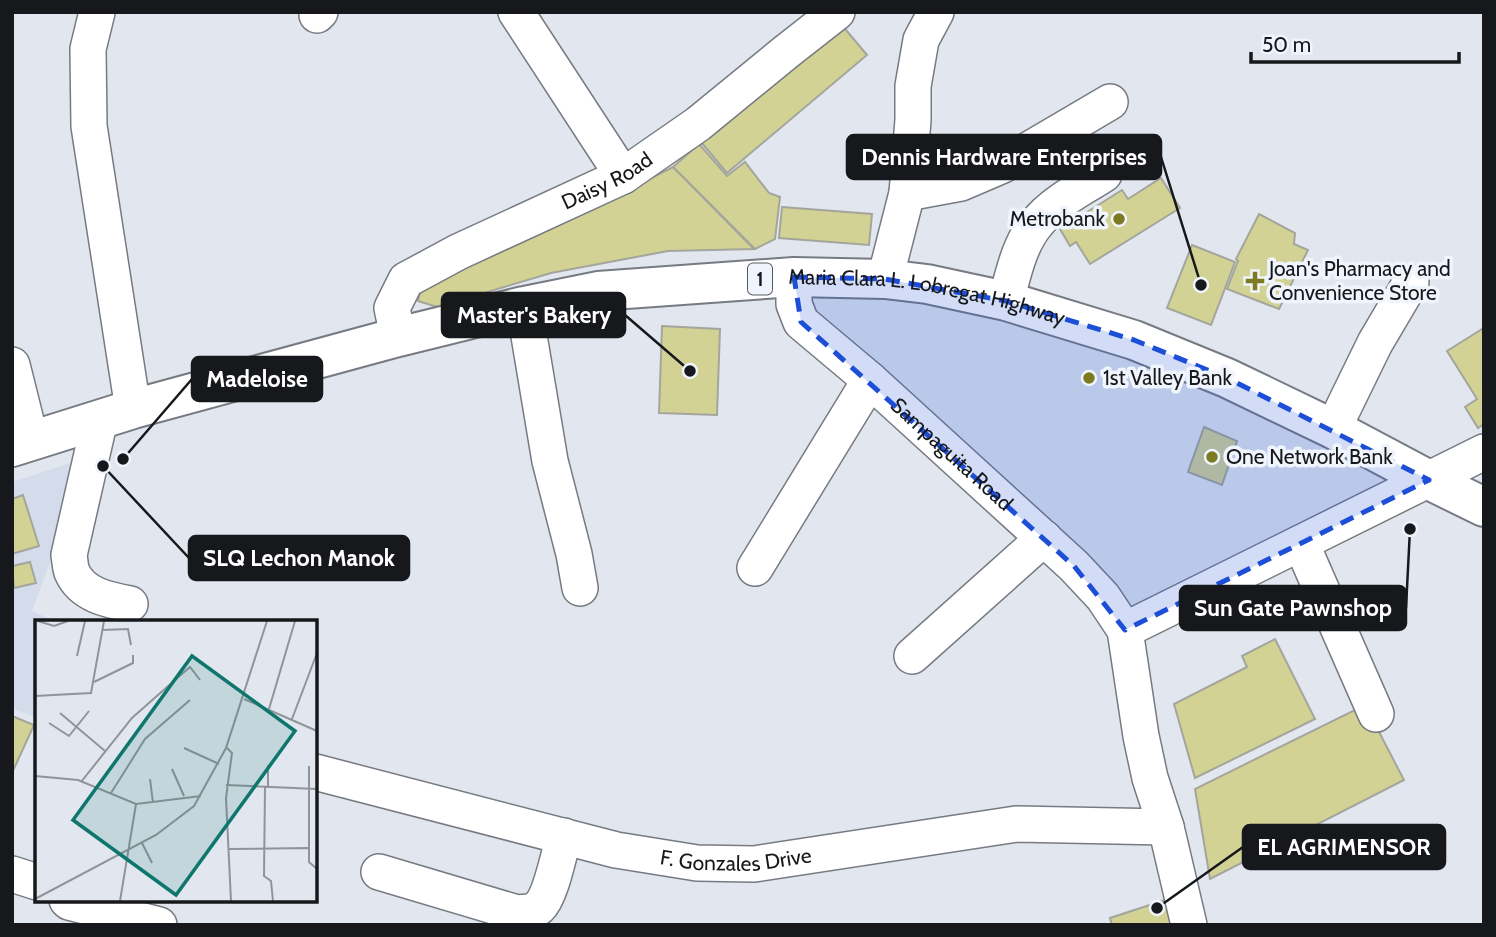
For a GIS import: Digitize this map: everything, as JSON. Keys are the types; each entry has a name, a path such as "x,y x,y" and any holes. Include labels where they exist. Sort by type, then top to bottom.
{"highway":[{"name":"Maria Clara L. Lobregat Highway","path":"21,444 116,414 398,337 598,290 794,276 886,279 927,284 1006,300 1134,340 1227,378 1484,507"}],"street":[{"path":"97,12 88,49 89,126 116,414 69,555 71,571 83,587 103,599 130,604"},
{"path":"516,12 623,176"},
{"name":"Daisy Road","path":"398,337 392,308 407,280 458,252 623,176 698,124 837,12"},
{"path":"886,279 907,192 913,86 921,40 936,12"},
{"path":"907,192 961,183 1003,165 1110,102"},
{"path":"1006,300 1019,255 1035,224 1055,205 1104,174"},
{"name":"Sampaguita Road","path":"794,276 794,304 801,322 870,380 1074,566 1103,597 1125,630 1147,768 1166,827 1189,925"},
{"path":"1333,429 1375,343 1411,282"},
{"path":"524,306 550,461 574,554 580,589"},
{"path":"12,365 21,444"},
{"path":"755,568 870,380"},
{"path":"1125,630 1484,452"},
{"path":"912,656 1044,538"},
{"path":"1301,543 1376,713"},
{"name":"F. Gonzales Drive","path":"317,773 616,850 697,863 754,864 1016,824 1166,827"},
{"path":"379,872 517,913 531,912 541,906 547,894 564,836"},
{"path":"12,874 35,881"},
{"path":"73,902 159,925"}],"highlighted area":[{"path":"794,277 885,279 1006,301 1134,340 1227,378 1429,480 1125,630 1074,566 801,322"}],"shaded area":[{"path":"89,457 32,611 52,620 35,620 35,717 12,708 12,482"}],"building":[{"path":"841,24 867,55 727,173 701,142"},
{"path":"699,144 727,176 745,162 769,193 780,197 775,239 755,249 673,167"},
{"path":"673,167 754,249 668,251 551,273 437,307 418,301 422,283 553,228"},
{"name":"Metrobank","path":"1161,178 1180,208 1090,264 1076,242 1070,246 1060,229 1122,190 1128,199"},
{"path":"782,207 872,214 869,245 779,238"},
{"path":"1259,214 1295,233 1294,244 1308,250 1279,309 1227,289 1238,261 1236,259"},
{"path":"1192,245 1235,262 1211,325 1167,308"},
{"path":"662,326 720,329 717,415 659,413"},
{"path":"1482,329 1484,424 1478,428 1465,407 1477,399 1447,351"},
{"name":"One Network Bank","path":"1204,427 1237,441 1222,485 1188,472"},
{"path":"23,495 39,546 12,554 12,499"},
{"path":"30,562 36,583 14,588 12,566"},
{"path":"1275,639 1315,719 1195,778 1174,704 1247,667 1242,656"},
{"path":"1365,705 1404,780 1210,879 1195,789"},
{"path":"12,716 34,725 12,773"},
{"path":"1171,898 1179,925 1112,925 1110,918"}],"place":[{"name":"Metrobank","path":"1119,219"},
{"name":"Joan's Pharmacy and Convenience Store","path":"1255,281"},
{"name":"Dennis Hardware Enterprises","path":"1201,285"},
{"name":"Master's Bakery","path":"690,371"},
{"name":"1st Valley Bank","path":"1089,378"},
{"name":"One Network Bank","path":"1212,457"},
{"name":"Madeloise","path":"123,459"},
{"name":"SLQ Lechon Manok","path":"103,466"},
{"name":"Sun Gate Pawnshop","path":"1410,529"},
{"name":"EL AGRIMENSOR","path":"1157,908"}]}
